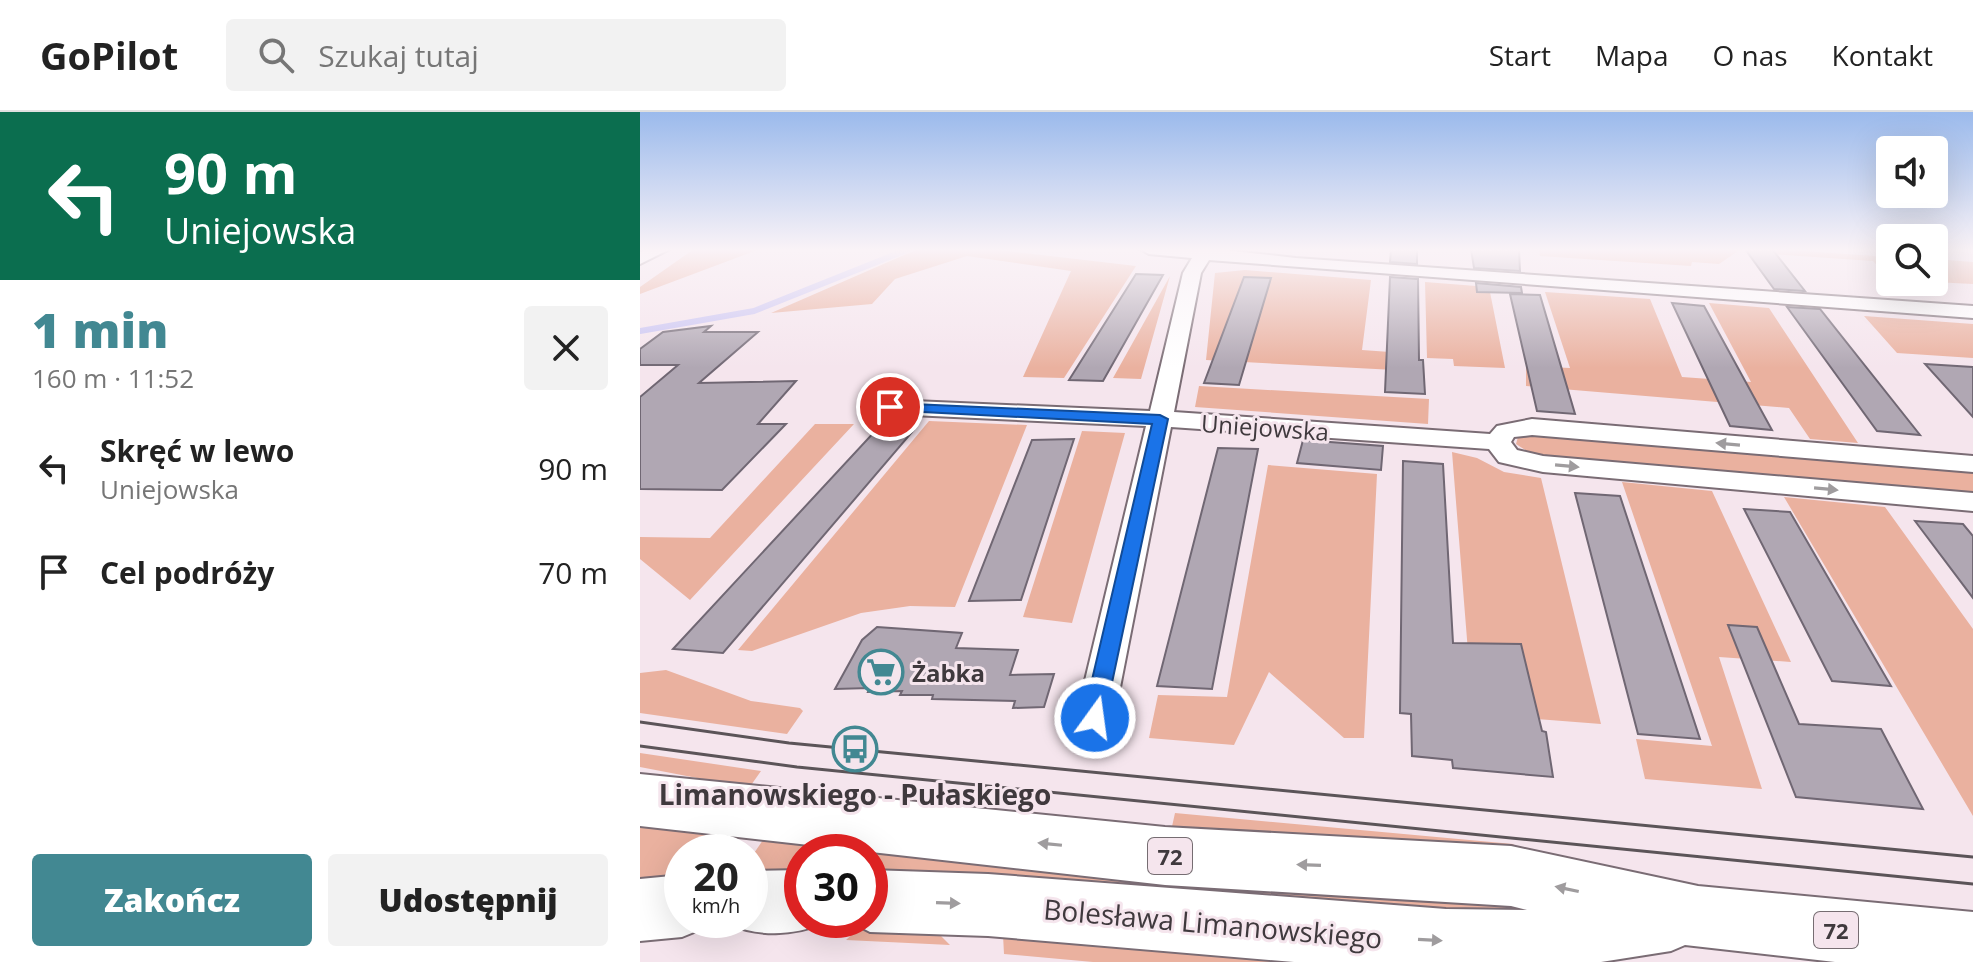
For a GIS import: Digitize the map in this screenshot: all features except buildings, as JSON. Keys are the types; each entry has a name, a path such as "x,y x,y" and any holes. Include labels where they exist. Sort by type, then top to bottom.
{"main road":[{"name":"Bolesława Limanowskiego","path":"640,800 1165,856 1511,876 1698,917 1973,944"},
{"name":"Bolesława Limanowskiego","path":"888,902 988,905 1446,941 1523,942 1698,917"},
{"path":"640,910 664,908"}],"street":[{"path":"1095,718 1189,289"},
{"path":"1674,289 1973,312"},
{"name":"Uniejowska","path":"890,407 1160,419 1497,442 1508,456 1543,464 1973,502"},
{"name":"Uniejowska","path":"1497,442 1506,431 1532,427 1973,464"}],"shaded area":[{"path":"827,289 886,289 872,304 771,313"},
{"path":"1063,289 1121,289 1064,378 1023,377"},
{"path":"1163,289 1166,289 1141,379 1113,378"},
{"path":"1213,289 1370,289 1362,350 1418,354 1414,371 1206,360"},
{"path":"1425,289 1489,289 1505,368 1454,366 1453,359 1427,358"},
{"path":"1545,292 1650,299 1682,377 1751,382 1709,303 1769,308 1858,443 1810,439 1789,408 1526,386 1526,366 1570,368"},
{"path":"1864,316 1973,324 1973,358 1897,353"},
{"path":"1199,386 1429,399 1428,424 1195,407"},
{"path":"929,421 1027,425 955,607 910,606 861,613 752,651 738,650"},
{"path":"815,424 854,424 690,600 640,559 640,537 710,538"},
{"path":"1082,431 1125,433 1072,623 1023,617"},
{"path":"1535,434 1973,473 1973,493 1533,455 1516,444 1518,437"},
{"path":"1452,452 1477,458 1504,472 1541,478 1601,724 1473,714"},
{"path":"1268,465 1377,474 1364,738 1344,738 1269,672 1234,745 1149,738 1158,695 1227,697"},
{"path":"1622,482 1712,491 1791,662 1719,657 1762,789 1645,779 1636,739 1712,746"},
{"path":"1784,497 1885,507 1973,629 1973,816"},
{"path":"666,670 751,701 803,711 787,734 640,713 640,673"},
{"path":"640,753 761,771 749,788 640,767"},
{"path":"1175,813 1513,844 1515,846 1171,831"},
{"path":"640,827 707,834 664,834 664,882 640,884"},
{"path":"768,840 784,842 784,875 768,876"},
{"path":"888,851 1519,905 1520,909 1509,913 888,875"},
{"path":"888,929 935,930 950,945 846,940 888,938"},
{"path":"1003,935 1305,962 1093,962 1004,954"}],"waterway":[{"path":"640,331 754,311 810,289"}],"tram line":[{"path":"640,722 789,743 1973,857"},
{"path":"640,746 797,767 1973,884"}],"place":[{"name":"Żabka","path":"881,672"},
{"name":"Limanowskiego - Pułaskiego","path":"855,749"}],"route":[{"path":"890,407 1160,419 1095,718"}]}
